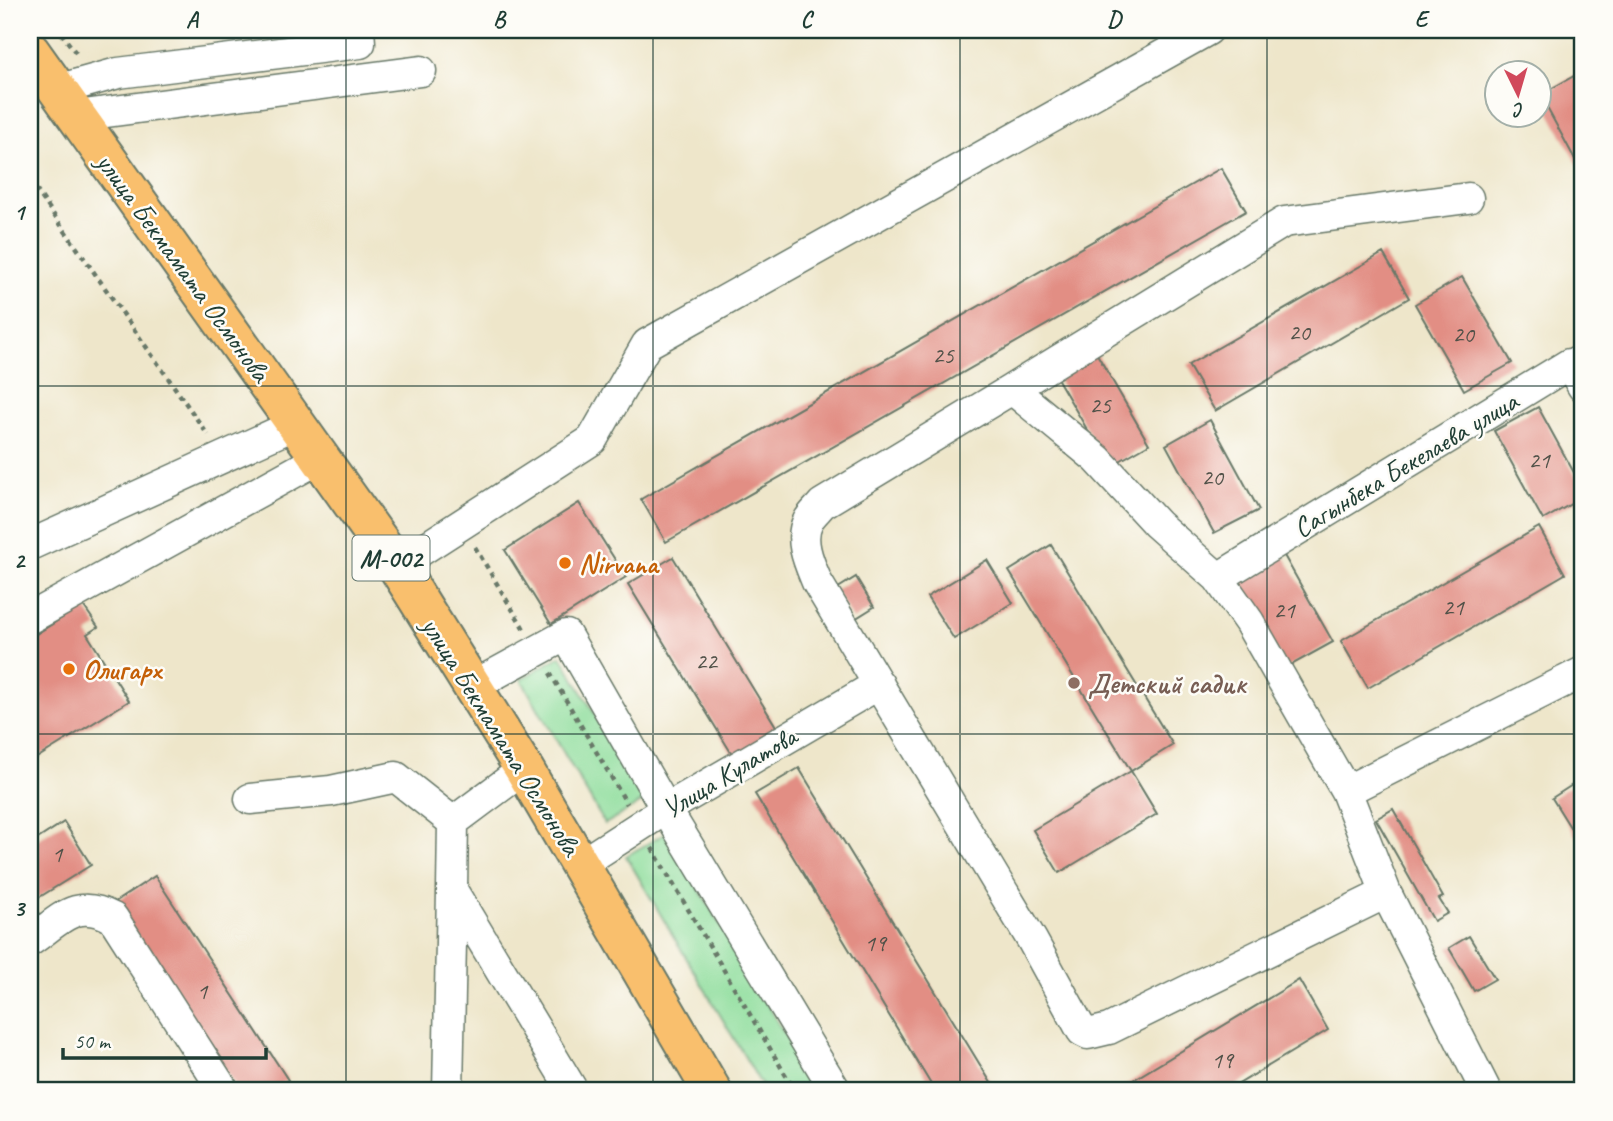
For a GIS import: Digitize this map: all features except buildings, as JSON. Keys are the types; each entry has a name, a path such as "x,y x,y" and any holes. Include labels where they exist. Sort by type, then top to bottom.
{"highway":[{"name":"улица Бекмамата Осмонова","path":"30,51 397,566 581,863 712,1091"}],"street":[{"path":"67,103 118,73 360,43 359,30"},
{"path":"397,566 592,440 647,344 1208,30"},
{"path":"67,103 421,71"},
{"path":"1386,893 1109,1029 1088,1034 1082,1031 1032,940 817,582 804,542 806,523 822,504 1284,222 1468,198"},
{"name":"Сагынбека Бекелаева улица","path":"1218,578 1569,364 1583,387"},
{"path":"1012,389 1097,459 1157,524 1218,578 1250,622 1346,791 1386,893 1486,1091"},
{"path":"30,545 296,424"},
{"path":"30,618 320,458"},
{"path":"473,686 566,635 666,809 836,1091"},
{"path":"1346,791 1583,672"},
{"name":"Улица Кулатова","path":"581,863 666,809 879,684"},
{"path":"453,822 524,769"},
{"path":"250,799 331,791 396,777 453,822"},
{"path":"448,1091 453,822"},
{"path":"452,890 573,1091"},
{"path":"30,941 78,908 97,909 113,918 224,1091"}],"path":[{"path":"30,181 223,457"}],"green space":[{"path":"561,656 645,800 605,824 521,679"},
{"path":"666,833 818,1091 765,1091 626,856"}],"place":[{"name":"Nirvana","path":"565,563"},
{"name":"Олигарх","path":"69,669"},
{"name":"Детский садик","path":"1074,683"}]}
